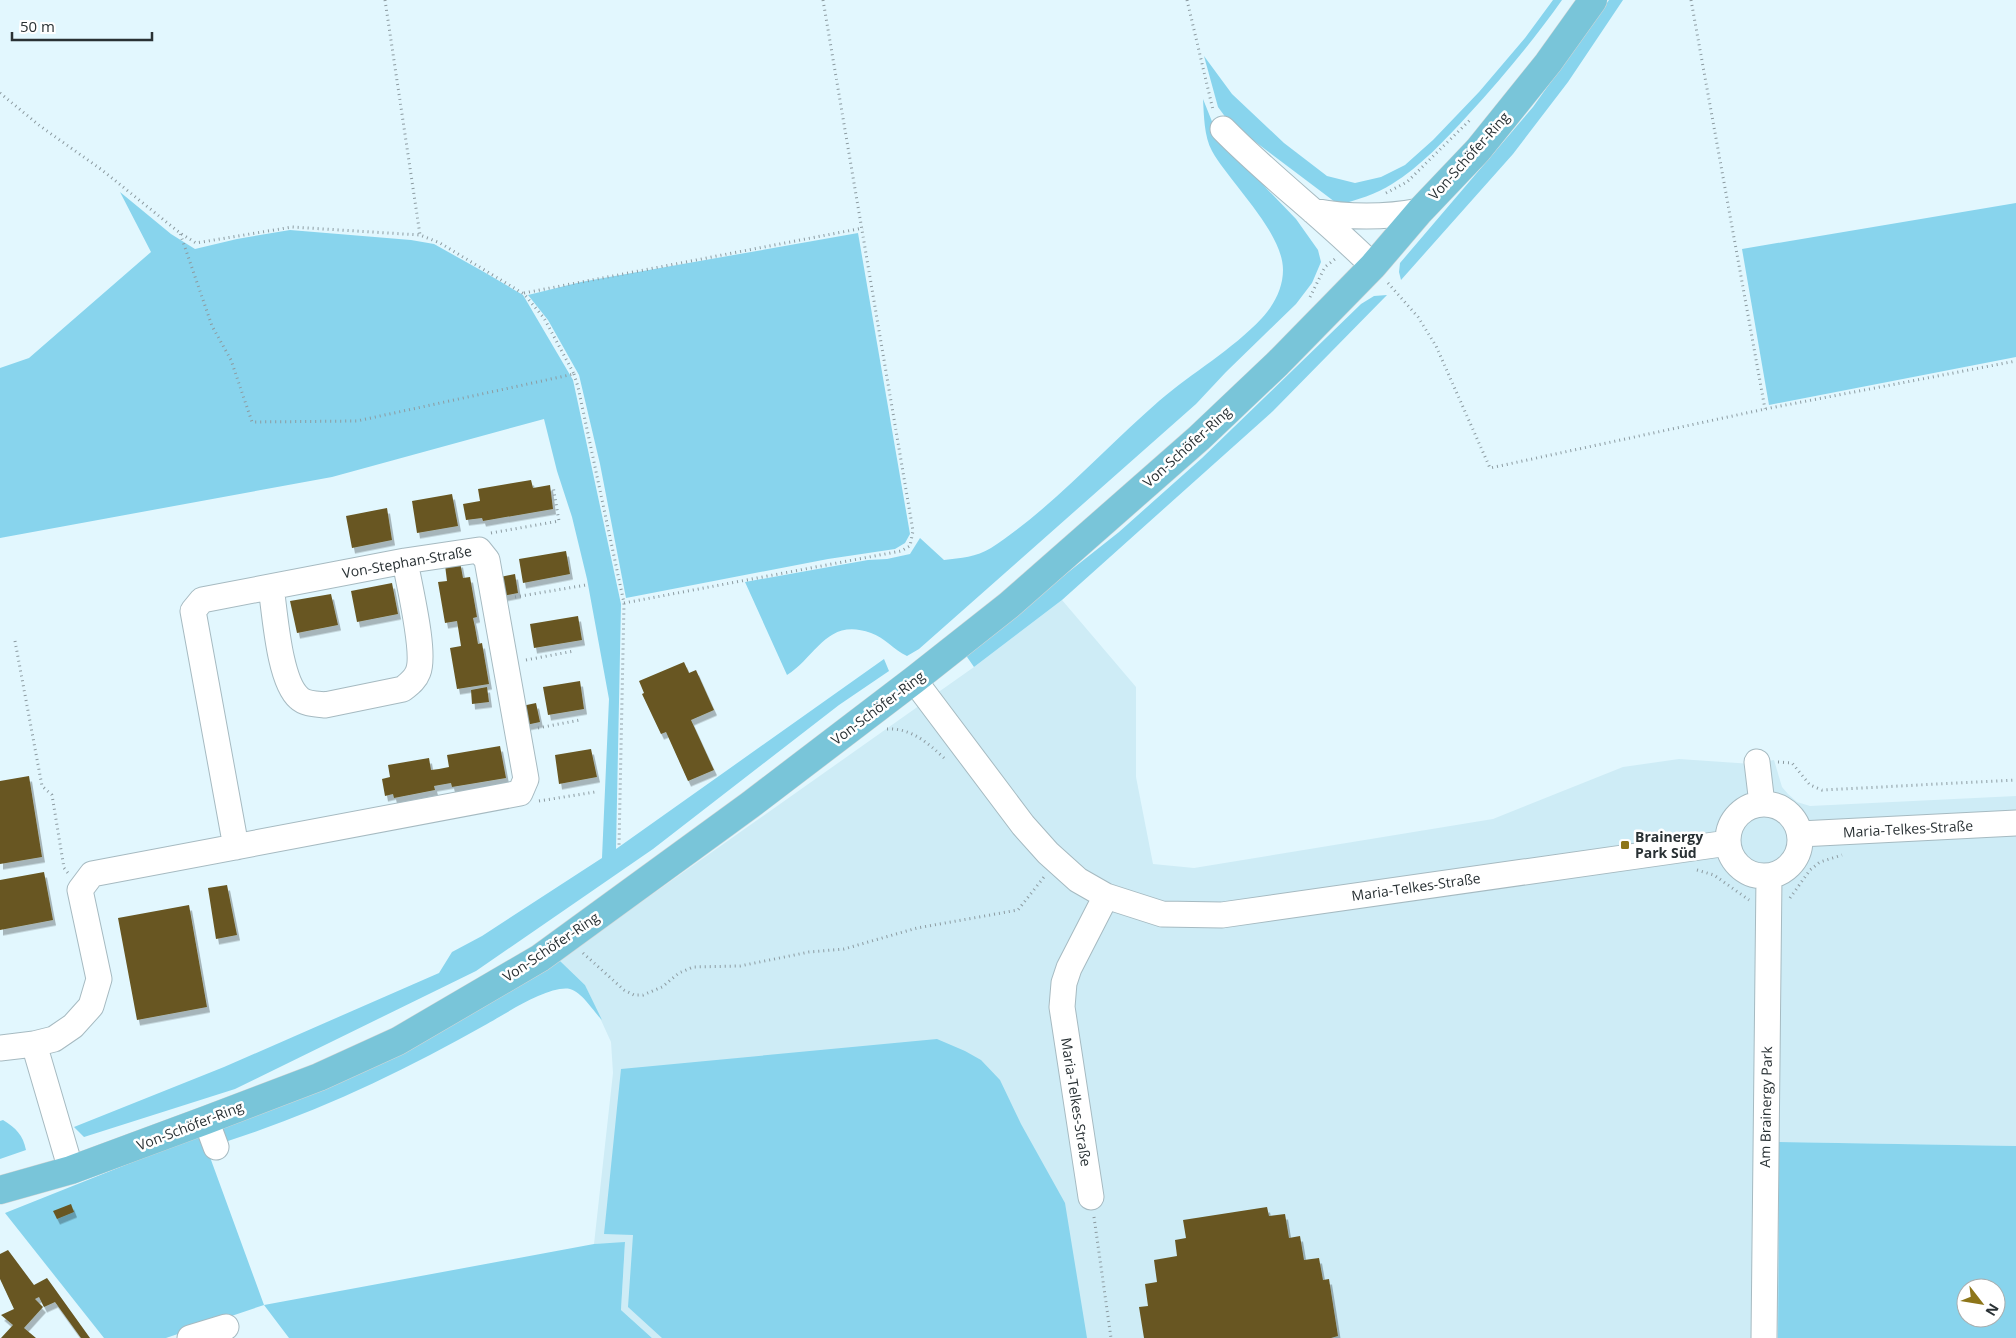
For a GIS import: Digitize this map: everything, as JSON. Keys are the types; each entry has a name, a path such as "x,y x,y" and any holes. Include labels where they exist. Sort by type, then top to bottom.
{"main road":[{"name":"Von-Schöfer-Ring","path":"0,1190 71,1170 206,1120 319,1077 398,1041 540,958 742,811 1009,605 1199,438 1277,364 1373,266 1420,211 1478,150 1548,63 1593,0"}],"street":[{"path":"1223,129 1252,159 1352,245 1373,266"},
{"path":"1313,211 1346,217 1420,211"},
{"name":"Von-Stephan-Straße","path":"236,846 193,611 202,600 405,561 479,550 487,560 526,779 520,793"},
{"path":"271,587 282,664 289,683 299,699 312,704 325,705 403,689 413,681 419,671 421,655 405,561"},
{"name":"Maria-Telkes-Straße","path":"914,680 1023,825 1048,853 1078,880 1106,896 1162,914 1222,915 1728,843"},
{"path":"1757,763 1762,804"},
{"path":"0,1048 34,1044 54,1038 73,1026 92,1006 99,979 80,890 92,874 520,793"},
{"path":"1762,804 1772,804 1782,808 1794,820 1800,834 1800,846 1796,857 1780,873 1769,876 1757,876 1746,872 1734,860 1728,843 1729,829 1736,816 1748,808 1762,804"},
{"name":"Maria-Telkes-Straße","path":"1800,834 2016,822"},
{"name":"Am Brainergy Park","path":"1764,1338 1769,876"},
{"name":"Maria-Telkes-Straße","path":"1091,1197 1062,1007 1064,983 1069,968 1106,896"},
{"path":"34,1044 71,1170"},
{"path":"206,1120 216,1147"},
{"path":"190,1338 226,1327"}],"path":[{"path":"385,0 420,235"},
{"path":"624,602 892,553 910,546 912,531 863,228 823,0"},
{"path":"1187,0 1212,107 1223,129"},
{"path":"1691,0 1765,409"},
{"path":"0,93 40,126 102,170 180,233 196,243 292,227 420,235 440,243 524,294 544,318 574,374 578,387 624,602 619,846"},
{"path":"1368,216 1366,202 1407,182 1472,118"},
{"path":"524,294 863,228"},
{"path":"180,233 212,326 231,360 252,422 357,421 574,374"},
{"path":"1308,300 1325,267 1352,245"},
{"path":"1373,266 1418,317 1436,346 1490,468 1765,409 2016,361"},
{"path":"479,550 492,533 559,521 553,486"},
{"path":"494,600 586,585"},
{"path":"15,641 42,786 52,795 64,868 80,890"},
{"path":"506,663 574,651"},
{"path":"518,731 580,720"},
{"path":"1757,763 1781,761 1792,763 1810,785 1822,790 2016,780"},
{"path":"520,793 539,802 594,792"},
{"path":"574,935 584,956 614,983 629,992 643,995 658,990 693,966 740,966 810,952 844,949 917,928 1018,910 1045,875"},
{"path":"1091,1197 1112,1338"}],"shaded area":[{"path":"1553,0 1562,0 1505,73 1432,152 1403,177 1386,188 1339,205 1229,122 1218,107 1204,56 1232,94 1284,143 1327,176 1355,183 1381,177 1405,165 1433,140 1479,92 1525,38"},
{"path":"1609,0 1623,0 1568,82 1513,154 1401,280 1399,272 1400,263 1533,107"},
{"path":"1203,99 1215,129 1296,219 1318,250 1321,262 1312,283 1296,304 1196,404 919,649 907,656 876,635 856,629 844,630 833,634 824,641 787,675 745,582 910,554 920,538 944,560 968,557 991,548 1056,497 1159,401 1225,351 1250,330 1270,308 1277,296 1283,277 1281,255 1265,224 1220,164 1209,145 1204,119"},
{"path":"120,192 171,234 195,249 237,239 290,230 411,240 434,244 523,295 573,380 621,604 616,849 884,659 889,671 839,705 653,849 476,971 235,1089 84,1137 74,1127 224,1067 439,973 452,952 482,936 602,858 609,699 587,579 572,517 557,471 544,419 332,477 0,538 0,368 29,358 151,252"},
{"path":"2016,203 2016,357 1769,405 1742,249"},
{"path":"858,233 910,534 905,543 895,549 828,559 626,598 600,464 579,375 548,320 528,295 581,282"},
{"path":"1387,295 1273,411 1062,600 974,667 965,654 1119,532 1202,458 1361,304 1374,296"},
{"path":"1062,600 1136,687 1136,777 1153,864 1194,868 1493,819 1623,767 1679,759 1752,764 1774,760 1782,787 1797,802 1810,806 2016,796 2016,1146 1779,1142 1778,1338 652,1338 621,1310 625,1243 594,1244 613,1073 611,1042 585,985 559,960 974,667"},
{"path":"559,960 585,985 602,1020 583,998 574,991 561,989 551,991 527,1001 455,1042 359,1090 293,1118 225,1142 222,1128"},
{"path":"937,1039 981,1060 1000,1080 1021,1124 1065,1203 1087,1338 662,1338 628,1307 633,1235 604,1234 621,1069"},
{"path":"3,1120 18,1132 26,1150 0,1159 0,1121"},
{"path":"198,1136 203,1138 264,1305 166,1338 104,1338 5,1213"},
{"path":"1779,1142 2016,1146 2016,1338 1778,1338"},
{"path":"625,1242 621,1310 652,1338 289,1338 264,1305 594,1244"}],"building":[{"path":"531,480 533,488 550,485 553,509 483,521 482,518 466,520 463,504 480,501 478,489"},
{"path":"452,494 458,526 417,533 412,501"},
{"path":"387,508 392,540 352,548 346,516"},
{"path":"566,551 570,574 523,583 519,559"},
{"path":"460,562 463,578 470,577 477,617 473,618 478,644 482,643 489,684 457,689 450,648 461,646 457,621 445,623 438,582 447,581 445,565"},
{"path":"515,574 518,593 503,596 500,577"},
{"path":"392,583 398,614 357,622 351,591"},
{"path":"331,594 338,625 297,633 290,601"},
{"path":"578,616 582,640 534,648 530,624"},
{"path":"684,662 689,673 696,670 714,710 691,720 714,770 688,781 666,732 661,734 642,694 644,693 639,681"},
{"path":"580,681 584,709 548,715 543,687"},
{"path":"487,687 489,702 472,704 471,690"},
{"path":"536,703 540,722 526,725 522,706"},
{"path":"500,746 506,778 452,787 451,783 434,786 435,790 394,798 393,794 385,796 382,779 390,777 388,765 429,758 431,770 439,769 449,767 447,755"},
{"path":"591,749 597,777 559,784 555,755"},
{"path":"29,776 42,857 0,864 0,781"},
{"path":"44,872 53,920 0,930 0,880"},
{"path":"227,885 237,935 216,939 208,888"},
{"path":"189,905 207,1007 137,1020 118,918"},
{"path":"71,1204 74,1212 57,1219 53,1211"},
{"path":"1267,1207 1269,1216 1285,1214 1289,1238 1300,1236 1304,1260 1319,1258 1323,1280 1329,1279 1338,1336 1331,1338 1144,1338 1139,1307 1148,1306 1145,1284 1157,1282 1154,1260 1177,1256 1175,1240 1186,1238 1183,1220"},
{"path":"8,1250 34,1285 47,1278 90,1338 81,1338 55,1302 44,1307 39,1297 35,1299 43,1307 24,1328 36,1338 1,1338 13,1325 1,1315 14,1309 0,1279 0,1254"}],"place":[{"name":"Brainergy Park Süd","path":"1625,845"}]}
